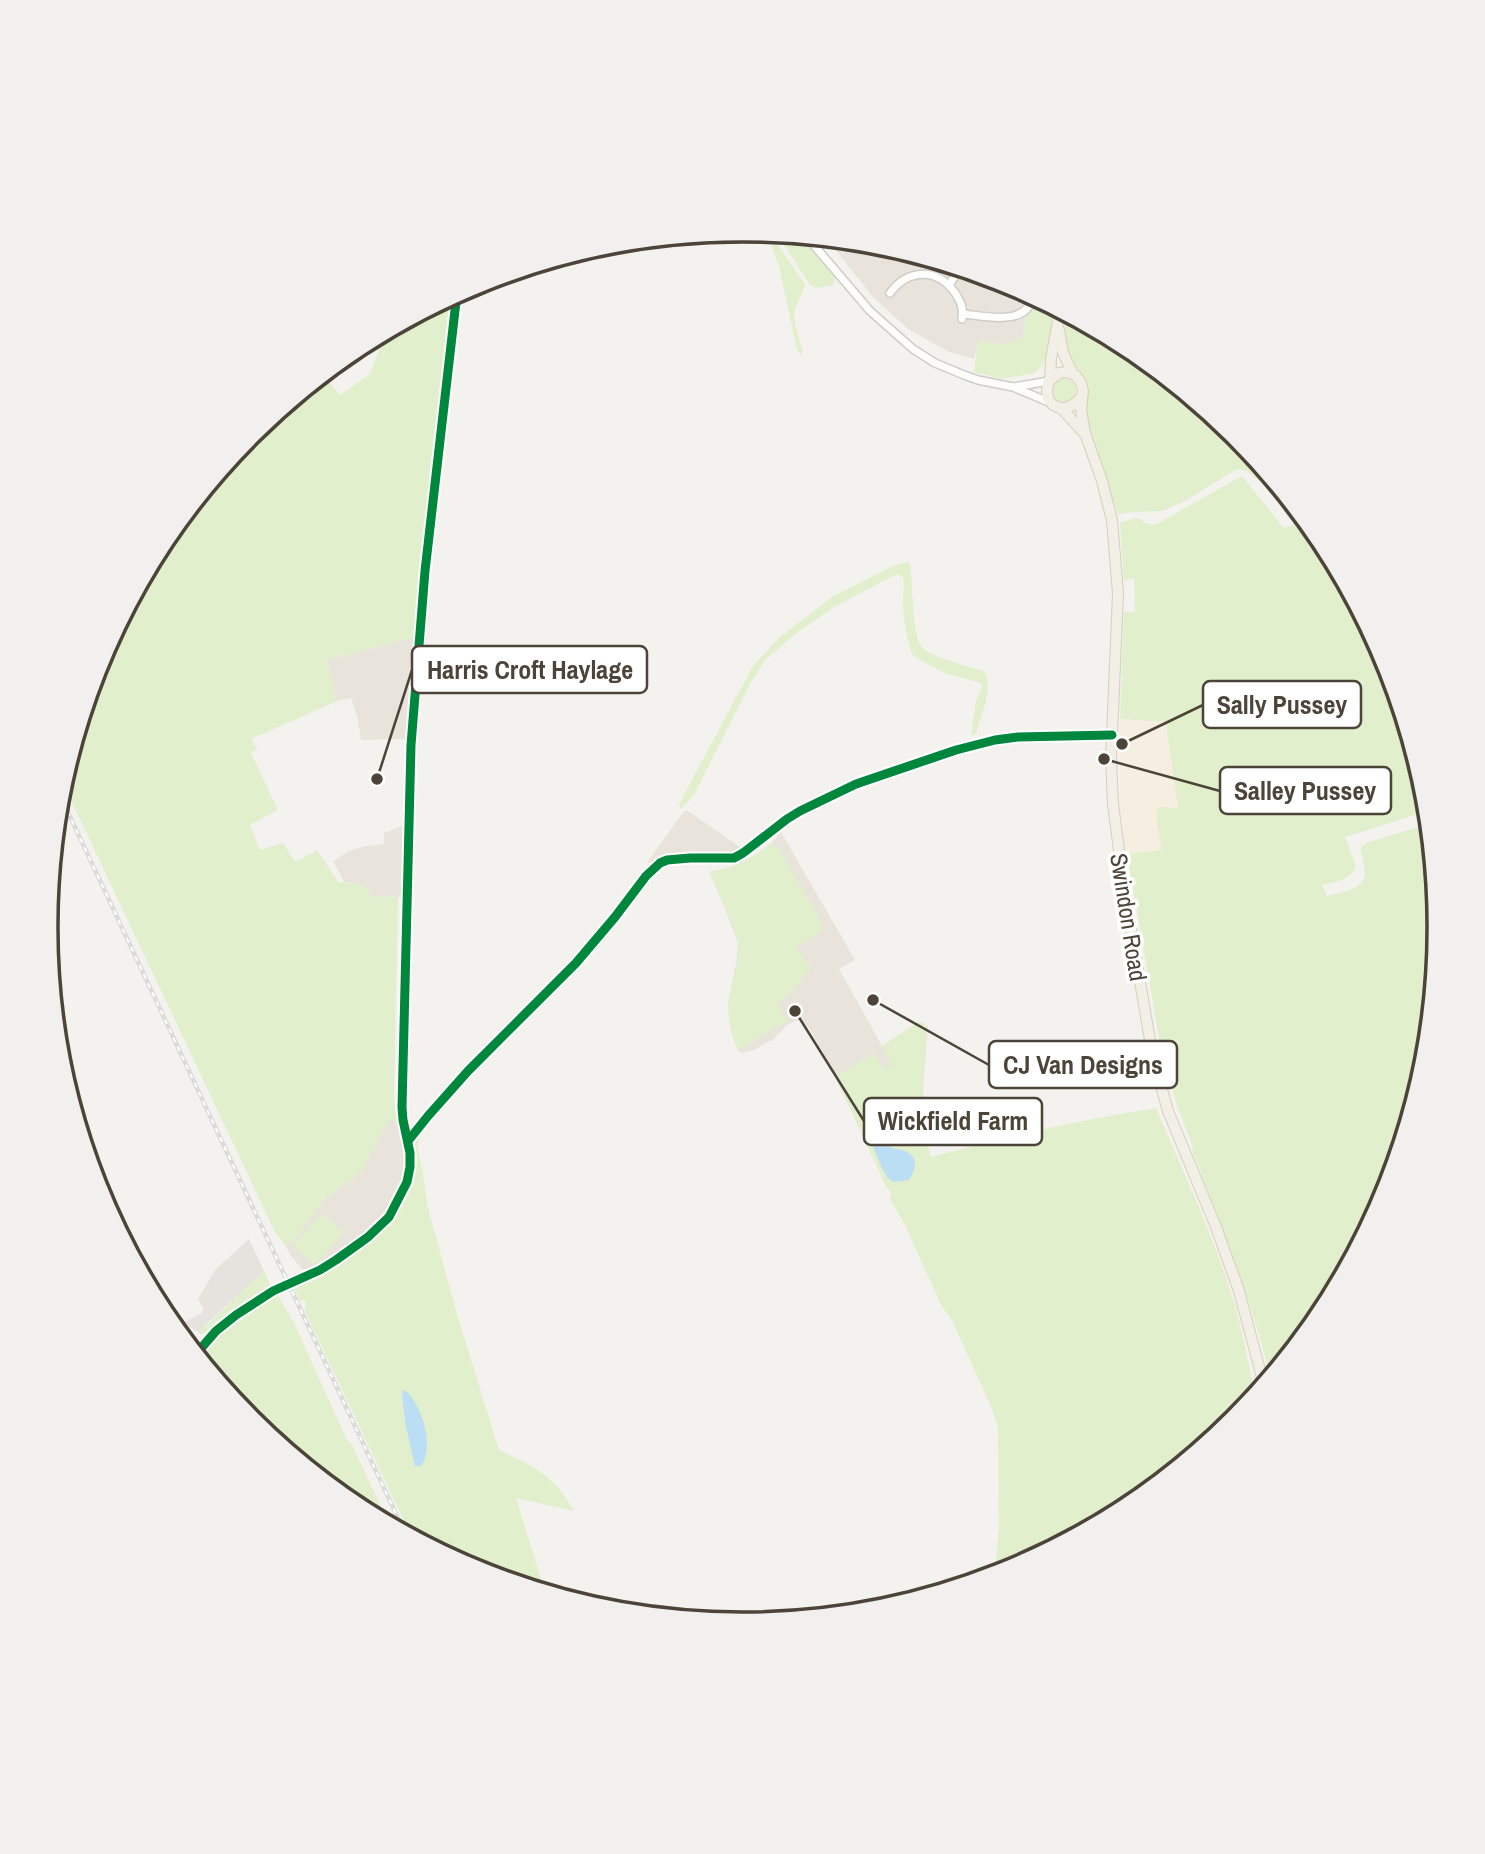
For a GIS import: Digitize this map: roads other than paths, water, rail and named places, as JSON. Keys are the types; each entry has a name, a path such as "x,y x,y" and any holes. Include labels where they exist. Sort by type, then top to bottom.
{"main road":[{"path":"1058,320 1046,390 1051,402 1061,408 1071,407 1082,397 1083,391 1063,353 1059,320"},
{"path":"1049,380 1059,373 1073,374"},
{"name":"Swindon Road","path":"1082,397 1085,433 1109,506 1117,561 1112,786 1117,844 1153,1058 1168,1111 1232,1271 1250,1326 1261,1373"},
{"name":"Swindon Road","path":"1061,408 1085,433"}],"street":[{"path":"818,247 870,311 913,349 935,363 964,375 1013,387 1051,402"},
{"path":"890,293 901,280 918,274 937,277 949,285 960,302 962,317 1018,316 1029,305"},
{"path":"949,285 954,276"},
{"path":"202,1347 226,1323 273,1291 336,1260 368,1237 389,1217 409,1175 410,1153 402,1107 411,745 425,571 456,306"},
{"path":"1013,387 1049,380"},
{"path":"408,1141 468,1071 585,953 646,876 660,863 677,859 722,859 738,856 800,811 865,781 956,750 1018,737 1112,735"}],"water":[{"path":"879,1138 913,1157 915,1168 909,1180 893,1182 888,1178 874,1149 874,1143"},
{"path":"405,1390 417,1406 425,1426 427,1448 421,1466 415,1466 406,1427 402,1396"}],"railway":[{"path":"68,812 398,1519"}],"place":[{"name":"Sally Pussey","path":"1122,744"},
{"name":"Salley Pussey","path":"1104,759"},
{"name":"Harris Croft Haylage","path":"377,779"},
{"name":"CJ Van Designs","path":"873,1000"},
{"name":"Wickfield Farm","path":"795,1011"}]}
